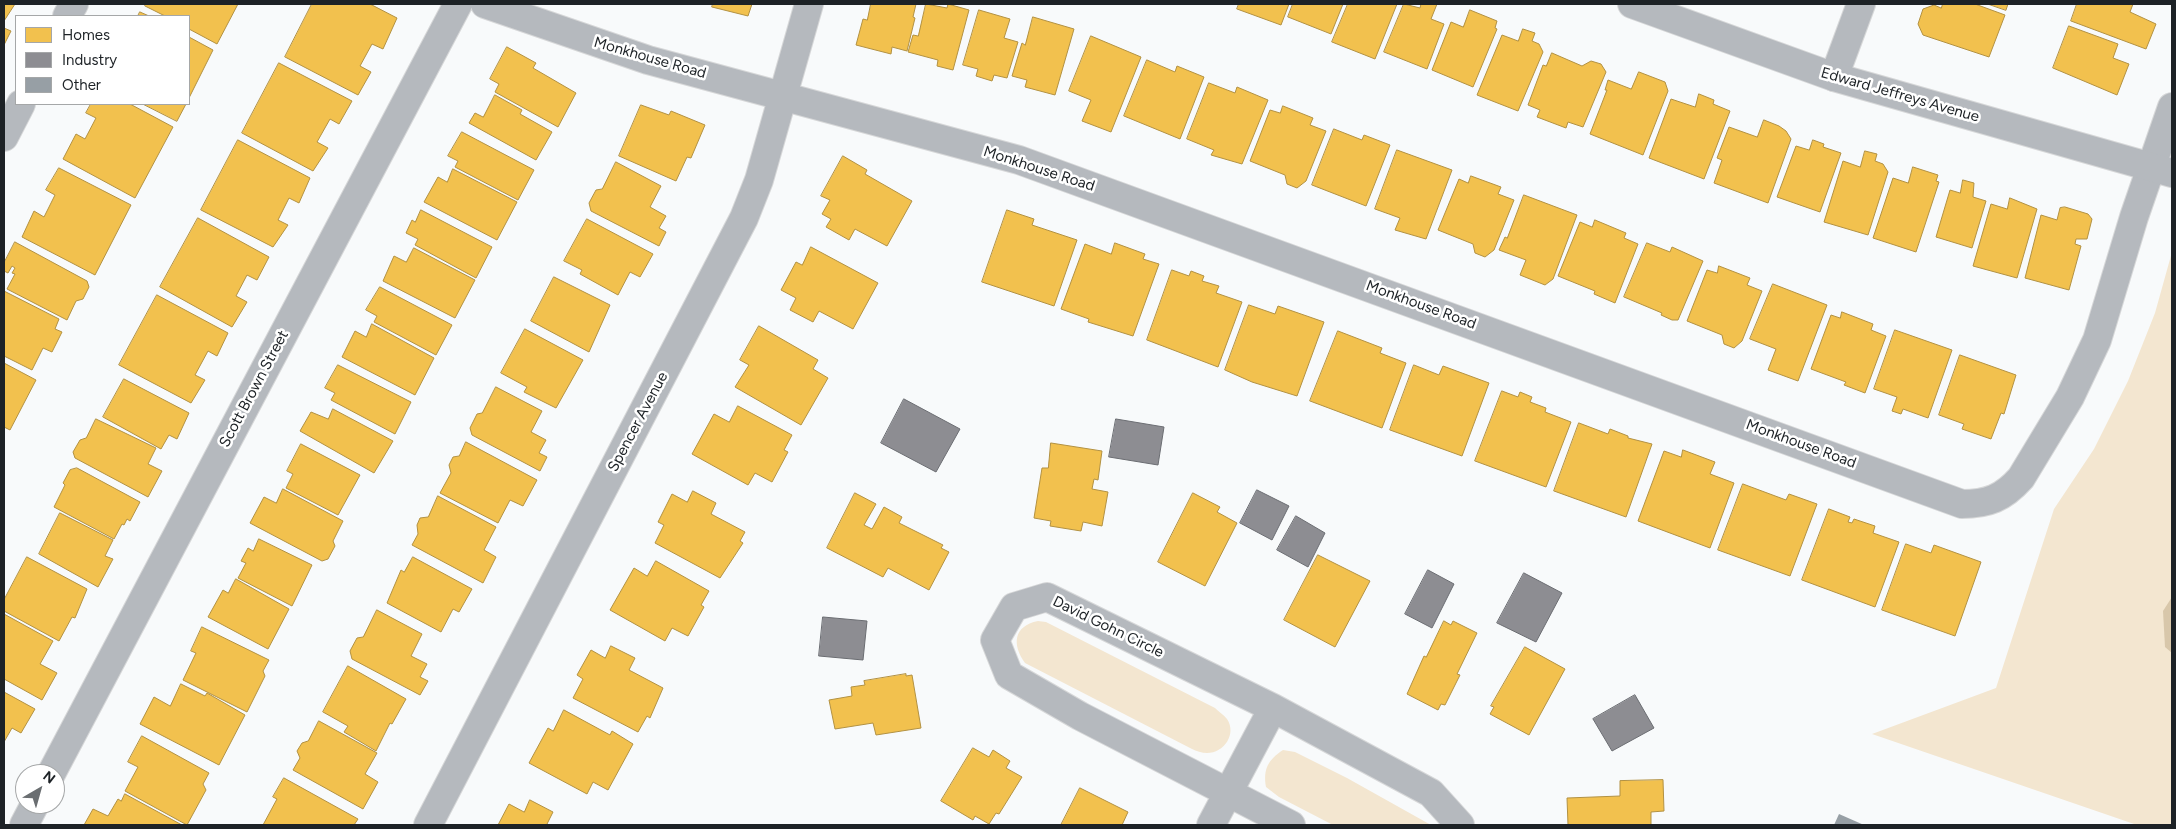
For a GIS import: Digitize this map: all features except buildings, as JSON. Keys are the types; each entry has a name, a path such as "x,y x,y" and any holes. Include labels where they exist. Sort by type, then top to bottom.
{"street":[{"path":"68,15 74,4"},
{"name":"Scott Brown Street","path":"56,764 458,4"},
{"name":"Monkhouse Road","path":"485,4 616,50 1019,160 1962,504 1981,504 1997,499 2010,490 2020,478 2070,397 2097,340 2162,170 2172,108"},
{"name":"Spencer Avenue","path":"428,825 744,218 784,96 809,4"},
{"name":"Edward Jeffreys Avenue","path":"1632,4 1834,76 2162,170"},
{"path":"1834,76 1861,4"},
{"path":"4,137 20,105"},
{"name":"David Gohn Circle","path":"1291,825 1229,791 1080,716 1009,675 995,640 1014,607 1047,597 1273,708 1431,793 1460,825"},
{"path":"1211,825 1273,708"}],"shaded area":[{"path":"2172,252 2172,825 2137,825 1872,734 1996,688 2054,509 2094,449 2128,381 2155,313"},
{"path":"2172,597 2172,653 2165,647 2163,611"},
{"path":"1038,621 1046,622 1215,708 1227,719 1230,725 1230,736 1227,742 1219,750 1213,752 1205,753 1195,750 1025,663 1018,650 1017,637 1024,627"},
{"path":"1283,750 1295,752 1347,778 1431,825 1333,825 1279,797 1266,787 1265,775 1270,761"}]}
